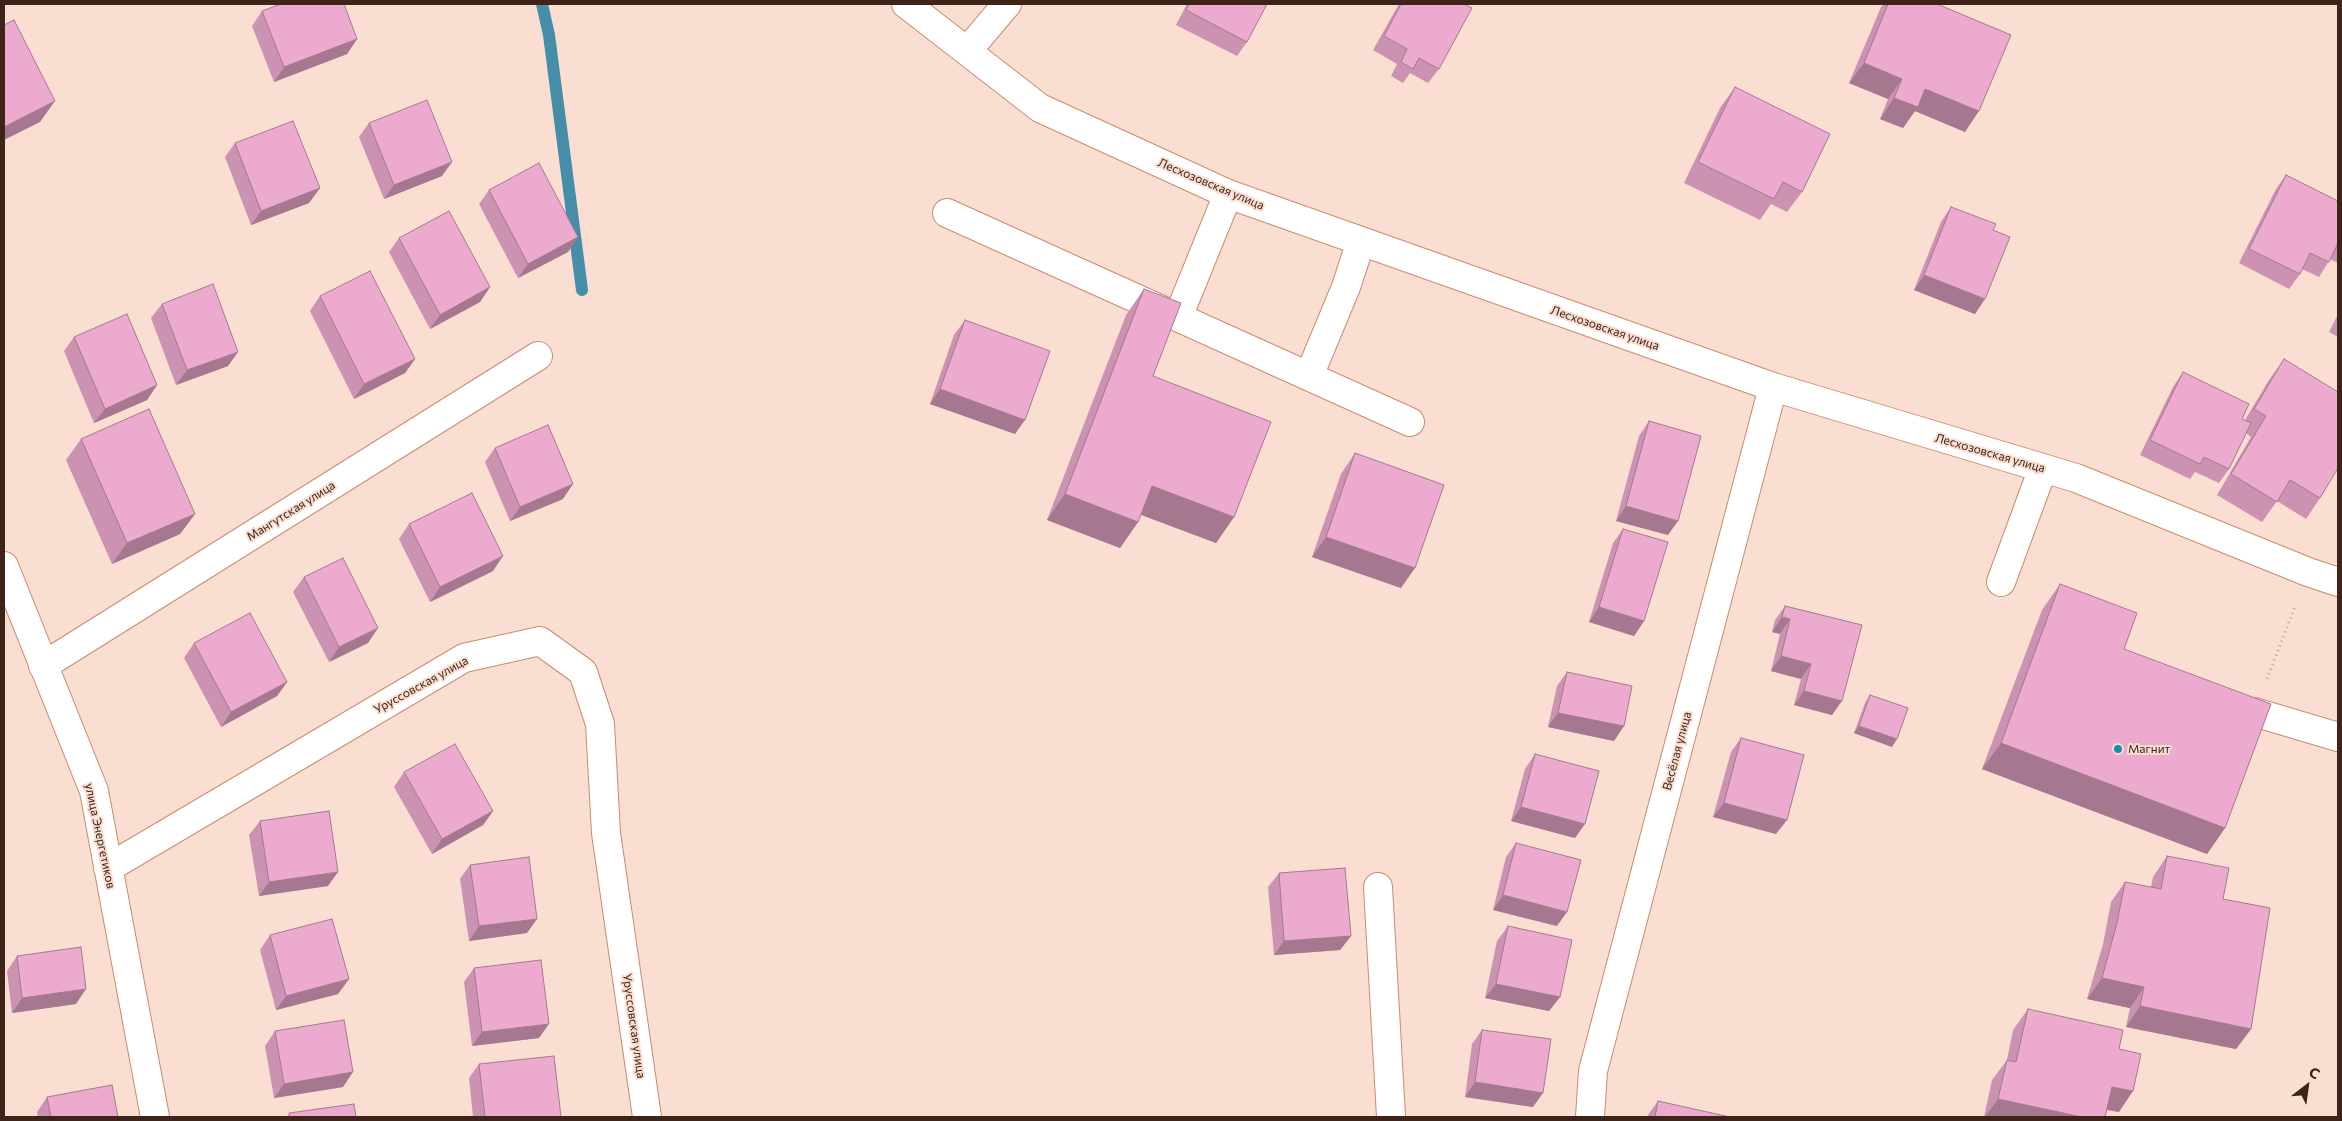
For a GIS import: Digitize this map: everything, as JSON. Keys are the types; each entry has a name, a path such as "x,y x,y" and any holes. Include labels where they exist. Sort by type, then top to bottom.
{"street":[{"name":"Лесхозовская улица","path":"906,4 968,50 1040,108 1228,194 1773,387 2076,478 2308,572 2338,582"},
{"path":"968,50 1007,4"},
{"path":"1178,317 1228,194"},
{"path":"947,213 1410,422"},
{"path":"1309,376 1346,287 1360,241"},
{"name":"Мангутская улица","path":"43,666 538,356"},
{"name":"Весёлая улица","path":"1590,1117 1593,1071 1773,387"},
{"path":"2001,582 2043,468"},
{"name":"улица Энергетиков","path":"4,566 94,791 155,1117"},
{"name":"Уруссовская улица","path":"108,868 464,658 540,642 583,672 600,724 606,833 647,1117"},
{"path":"2254,712 2338,737"},
{"path":"1378,887 1391,1117"}],"path":[{"path":"2254,712 2308,572"}],"building":[{"path":"281,4 344,4 357,39 284,67 262,11"},
{"path":"1189,4 1267,4 1247,42 1186,10"},
{"path":"1401,4 1464,4 1472,8 1439,69 1419,58 1413,69 1401,62 1407,49 1384,36"},
{"path":"1888,4 1937,4 2011,35 1979,111 1925,89 1918,107 1894,98 1902,79 1864,63"},
{"path":"14,20 55,101 4,127 4,25"},
{"path":"1735,87 1830,134 1802,192 1783,182 1774,199 1698,162"},
{"path":"427,100 452,162 394,185 369,123"},
{"path":"293,121 320,188 261,211 235,143"},
{"path":"539,163 578,237 528,264 489,190"},
{"path":"2286,175 2338,201 2338,243 2329,262 2310,253 2300,274 2249,249"},
{"path":"1951,207 1996,224 1993,230 2010,237 1985,299 1924,275"},
{"path":"449,211 490,287 440,315 399,238"},
{"path":"370,271 415,359 364,384 320,296"},
{"path":"213,284 238,352 187,370 162,304"},
{"path":"1144,289 1181,303 1153,376 1271,422 1234,517 1152,486 1138,522 1065,494"},
{"path":"127,314 157,385 105,409 74,337"},
{"path":"965,320 1050,351 1025,420 940,389"},
{"path":"2284,359 2338,392 2338,468 2320,498 2290,480 2277,502 2231,474 2266,416 2254,409"},
{"path":"2183,372 2249,404 2242,419 2251,423 2229,469 2204,457 2200,464 2150,440"},
{"path":"149,409 195,514 127,543 81,439"},
{"path":"1649,421 1701,436 1678,521 1626,506"},
{"path":"548,425 573,484 520,507 495,448"},
{"path":"1355,453 1444,485 1415,568 1326,537"},
{"path":"472,493 503,556 440,587 409,524"},
{"path":"1623,529 1668,542 1644,621 1599,607"},
{"path":"343,558 378,628 339,647 304,577"},
{"name":"Магнит","path":"2060,584 2137,613 2124,649 2271,704 2225,828 2001,743"},
{"path":"1785,606 1862,625 1842,701 1804,691 1811,664 1781,656 1790,619 1782,617"},
{"path":"250,613 287,682 231,712 194,643"},
{"path":"1567,672 1632,686 1624,726 1558,713"},
{"path":"1870,695 1908,708 1897,739 1859,726"},
{"path":"1741,738 1804,755 1787,820 1724,803"},
{"path":"455,744 493,811 442,839 404,772"},
{"path":"1535,754 1599,771 1585,824 1521,807"},
{"path":"329,811 338,872 269,882 260,821"},
{"path":"1516,843 1581,860 1567,912 1503,895"},
{"path":"2167,856 2229,868 2223,899 2270,908 2251,1029 2140,1006 2144,987 2102,978 2117,923 2125,882 2161,889"},
{"path":"529,857 537,919 479,926 470,865"},
{"path":"1345,868 1351,936 1284,941 1279,873"},
{"path":"332,919 349,979 286,996 270,935"},
{"path":"1508,926 1572,940 1560,997 1496,984"},
{"path":"81,947 86,989 22,998 17,956"},
{"path":"541,960 549,1024 482,1032 474,968"},
{"path":"2028,1009 2123,1030 2119,1049 2141,1054 2133,1091 2112,1087 2105,1117 2082,1117 1998,1099 2007,1060 2016,1062"},
{"path":"344,1020 353,1072 284,1084 275,1031"},
{"path":"1482,1030 1551,1039 1543,1093 1475,1082"},
{"path":"554,1056 561,1117 485,1117 479,1064"},
{"path":"112,1085 118,1117 51,1117 47,1097"},
{"path":"1658,1101 1730,1117 1655,1117"},
{"path":"354,1104 356,1117 289,1117 289,1113"}],"waterway":[{"path":"542,4 549,35 582,290"}],"place":[{"name":"Магнит","path":"2118,749"}]}
